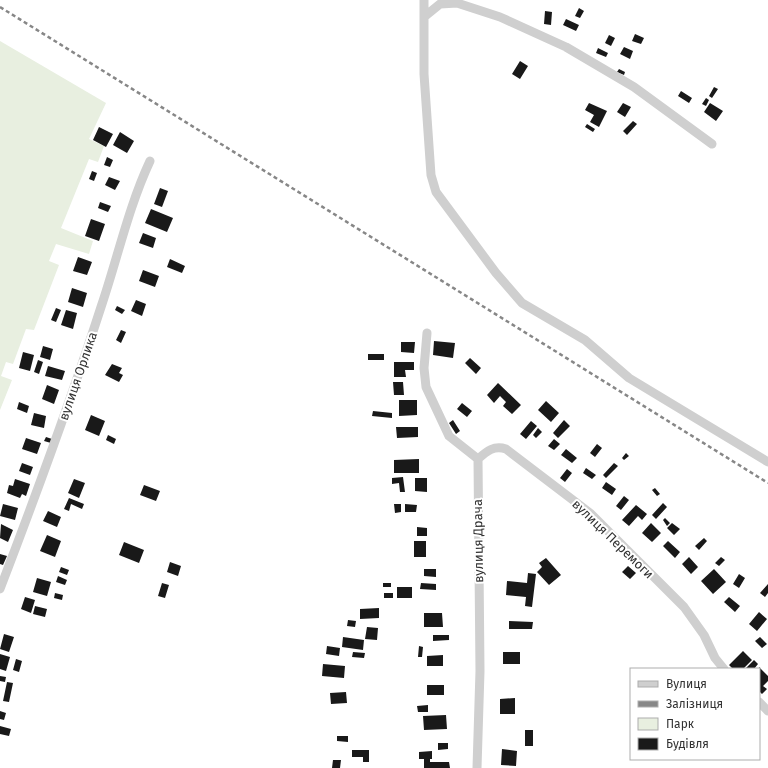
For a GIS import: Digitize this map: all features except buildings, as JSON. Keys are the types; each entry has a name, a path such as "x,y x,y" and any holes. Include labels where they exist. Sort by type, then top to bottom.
{"street":[{"path":"424,0 424,74 431,175 436,192 496,274 522,303 585,340 629,378 768,462"},
{"path":"424,17 440,4 457,3 500,18 566,48 634,88 712,144"},
{"name":"вулиця Орлика","path":"0,589 49,458 102,304 139,183 150,161"},
{"path":"427,333 424,368 426,387 449,436 478,459"},
{"name":"вулиця Перемоги","path":"478,459 492,448 498,446 506,449 590,513 684,607 704,635 715,658 723,668"},
{"name":"вулиця Драча","path":"477,768 480,671 478,459"},
{"path":"760,703 768,711"}],"green space":[{"path":"0,41 106,103 89,139 104,146 98,162 89,159 61,228 93,241 89,254 56,244 49,261 59,265 34,330 26,329 13,364 6,362 1,376 12,380 0,410"}],"railway":[{"path":"0,7 768,483"}]}
